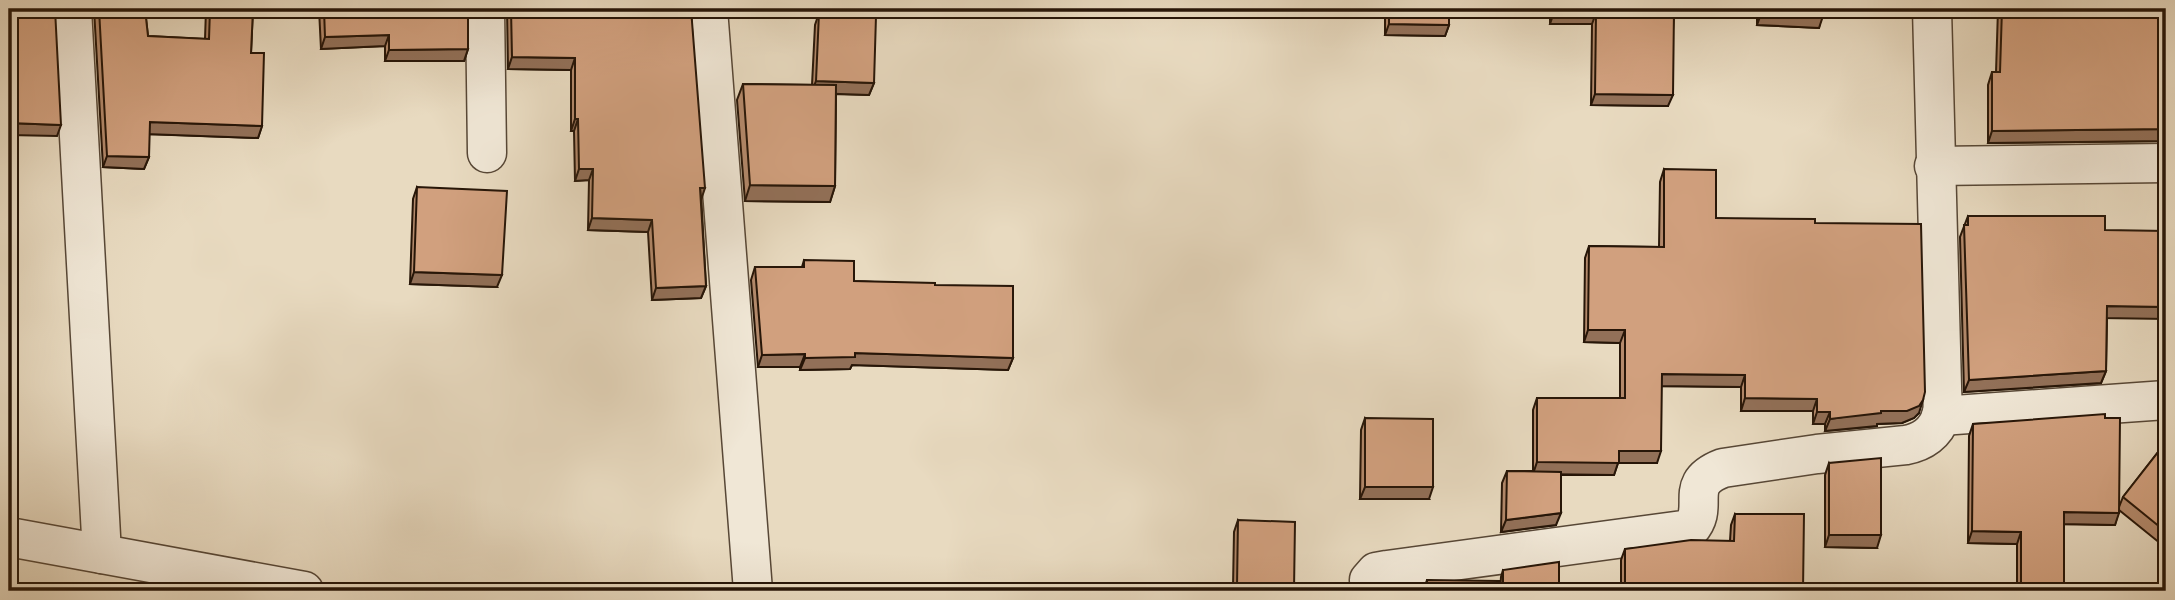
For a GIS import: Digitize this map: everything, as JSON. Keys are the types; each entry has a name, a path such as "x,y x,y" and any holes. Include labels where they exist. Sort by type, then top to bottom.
{"street":[{"path":"72,9 102,554"},
{"path":"485,9 487,153"},
{"path":"708,9 753,591"},
{"path":"1370,591 1369,580 1376,572 1387,569 1690,529 1697,517 1700,484 1709,474 1723,468 1920,442 1929,436 1941,416 1932,9"},
{"path":"1934,166 2166,163"},
{"path":"1941,416 2166,400"},
{"path":"9,537 304,591"}],"building":[{"path":"9,9 55,9 61,125 9,123"},
{"path":"99,9 145,9 148,36 209,39 210,9 253,9 251,53 264,53 262,126 150,122 149,157 107,156"},
{"path":"324,9 468,9 468,49 389,50 389,35 325,37"},
{"path":"511,9 691,9 705,188 700,188 706,286 656,288 652,220 592,218 593,169 579,169 578,119 575,119 575,58 512,57"},
{"path":"1389,9 1449,9 1449,25 1389,24"},
{"path":"1554,9 1674,9 1673,95 1595,94 1596,13 1554,12"},
{"path":"1761,9 1823,9 1823,16 1761,14"},
{"path":"2002,9 2166,9 2166,129 1992,131 1992,72 2000,72"},
{"path":"819,13 876,16 874,83 816,81"},
{"path":"743,84 836,85 835,186 750,185"},
{"path":"1664,169 1716,170 1716,218 1815,219 1815,223 1921,224 1925,392 1919,406 1907,411 1881,411 1830,419 1830,412 1817,412 1817,399 1745,398 1745,375 1662,374 1661,451 1619,451 1619,463 1537,462 1537,398 1625,398 1625,330 1588,330 1589,246 1664,247"},
{"path":"417,187 507,191 502,275 414,272"},
{"path":"1968,216 2105,216 2105,230 2166,231 2166,307 2107,306 2106,371 1969,380 1964,225 1968,225"},
{"path":"804,260 854,261 854,281 1013,286 1013,358 855,353 855,357 762,355 755,267 804,267"},
{"path":"2105,414 2105,418 2120,418 2119,513 2064,512 2064,591 2021,591 2021,532 1972,531 1973,424"},
{"path":"1365,418 1433,419 1433,487 1365,487"},
{"path":"2166,442 2166,532 2123,497"},
{"path":"1881,458 1881,535 1829,535 1829,463"},
{"path":"1507,471 1561,472 1561,513 1506,520"},
{"path":"1735,514 1804,514 1803,591 1625,591 1625,549 1691,540 1734,541"},
{"path":"1238,520 1295,522 1294,590 1312,591 1232,591 1233,586 1237,586"},
{"path":"1559,562 1559,583 1604,584 1604,591 1503,591 1503,570"},
{"path":"1427,580 1499,581 1499,591 1427,591"}]}
